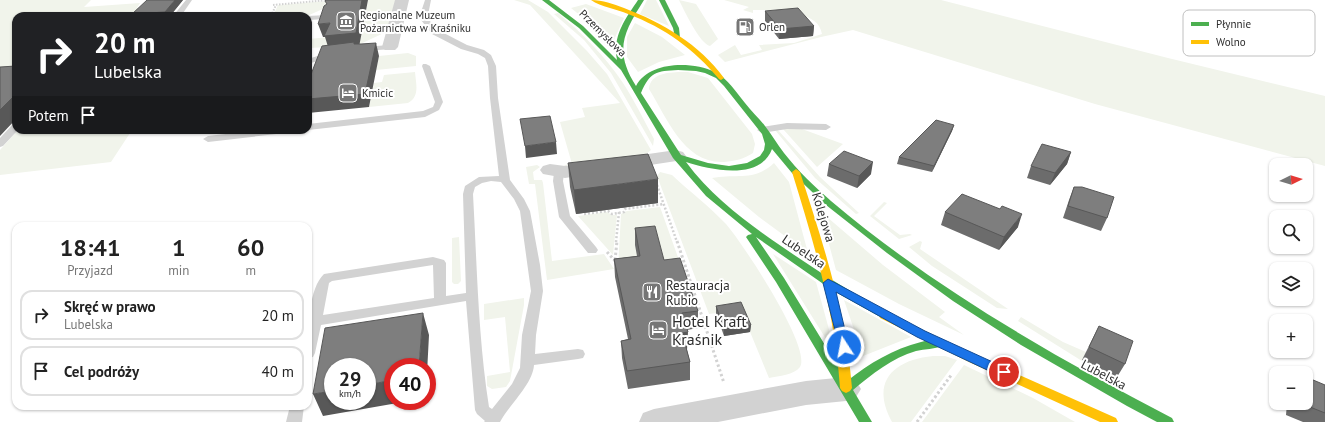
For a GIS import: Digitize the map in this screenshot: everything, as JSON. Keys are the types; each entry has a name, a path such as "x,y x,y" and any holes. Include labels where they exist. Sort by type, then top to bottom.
{"main road":[{"name":"Przemysłowa","path":"545,0 581,26 624,71"},
{"path":"597,1 624,0"},
{"path":"638,92 624,71 619,55 619,40 641,0"},
{"path":"662,0 676,28 678,36 700,53 723,80"},
{"name":"Przemysłowa","path":"597,1 657,24 678,36"},
{"path":"638,92 639,83 646,75 665,69 682,68 699,70 713,74 723,80"},
{"name":"Lubelska","path":"723,80 795,171 862,229 949,295 1025,344 1099,387 1168,422"},
{"name":"Lubelska","path":"638,92 676,156 703,189 780,252 828,283 888,317 939,343 1112,422"},
{"path":"676,156 706,166 728,168 745,166 762,159 767,154 768,138"},
{"name":"Kolejowa","path":"795,171 828,283 846,357 846,389"},
{"path":"732,214 748,233 780,280 866,422"},
{"path":"846,389 873,366 888,356 923,343 939,343"}],"street":[{"path":"390,47 402,0"},
{"path":"554,172 676,156"},
{"path":"654,422 806,393 846,389"}],"lane":[{"path":"180,12 189,0"},
{"path":"428,0 424,15 425,20 435,32 464,47 482,52 490,61 505,180 519,199 525,211 537,290 529,335 527,368 517,388 492,420 482,410 479,390 472,296 468,194 470,186 483,178 505,180"},
{"path":"312,18 325,16"},
{"path":"355,50 390,47"},
{"path":"312,59 339,52"},
{"path":"312,127 425,114 433,111 438,106 439,102 426,66"},
{"path":"762,130 787,126 826,127"},
{"path":"0,144 12,130"},
{"path":"208,139 233,134"},
{"path":"554,172 558,181 565,217 592,250"},
{"path":"312,332 323,282 328,277 432,261 440,263 440,301"},
{"path":"314,321 472,296"},
{"path":"528,360 578,354"},
{"path":"294,422 296,410"}],"path":[{"path":"273,12 276,5"},
{"path":"657,184 706,326 731,407"},
{"path":"581,214 608,211 612,214 624,212 625,209 664,204"},
{"path":"615,260 619,212"},
{"path":"918,422 954,372"}],"shaded area":[{"path":"0,0 91,0 84,7 140,3 137,8 176,5 172,12 12,12 12,82 0,83"},
{"path":"368,0 397,0 386,32 356,46 312,48 312,39 362,34"},
{"path":"514,0 528,0 548,12 587,51 607,74 651,150 646,154 565,166 564,165 572,164 560,122 585,117 582,108 620,103 530,5"},
{"path":"647,0 656,0 669,26 640,14"},
{"path":"679,0 696,4 718,39 710,46 706,44 697,33"},
{"path":"724,0 941,0 1168,58 1325,96 1325,166 1313,163 1313,158 1295,158 1095,104 853,30 725,62 718,55 735,45 741,55 762,50 759,45 794,43 822,34 815,21 801,15 770,13 767,10 753,10 753,13 743,10 749,7"},
{"path":"327,1 325,8 312,14 312,12 275,12 278,5"},
{"path":"586,4 624,18 613,42 571,8"},
{"path":"558,13 593,45 609,63 631,96 654,139 653,146 611,73 584,40 554,14"},
{"path":"635,23 662,37 685,55 659,62 638,72 627,57 627,37"},
{"path":"408,53 416,56 416,66 376,70 379,56"},
{"path":"415,72 416,94 412,100 408,103 369,107 374,83 382,82 384,75"},
{"path":"688,72 708,78 752,134 755,144 753,153 732,161 710,161 698,156 678,137 649,89 650,83 658,76 670,73"},
{"path":"783,129 802,129 843,144 817,167"},
{"path":"775,130 778,130 820,177 859,213 856,214 815,178"},
{"path":"14,134 129,134 111,162 0,175 0,150"},
{"path":"774,163 789,182 808,253 759,217 712,178 752,175 767,169"},
{"path":"537,165 540,167 533,172 534,180 542,180 543,183 552,261 604,254 614,269 547,280 535,184 529,184 526,167"},
{"path":"660,172 672,175 713,211 726,224 746,251 773,294 796,339 801,356 800,367 797,370 786,375 769,378 741,310 709,314 657,176"},
{"path":"884,202 887,203 874,216 900,235 912,235 899,239 870,216"},
{"path":"660,207 684,274 618,269 621,214 627,211"},
{"path":"820,211 883,265 945,312 939,317 964,335 899,304 836,270"},
{"path":"607,212 612,215 617,215 613,255 578,216"},
{"path":"459,237 461,281 458,284 454,284 452,282 452,238"},
{"path":"920,241 922,242 920,249 1008,309 997,308 932,266 909,247"},
{"path":"773,254 816,282 836,355"},
{"path":"524,298 510,381 506,387 492,389 487,386 487,376 510,372 505,317 484,320 484,304"},
{"path":"844,300 911,337 863,356"},
{"path":"1021,317 1063,342 1086,352 1082,361 1018,321"},
{"path":"933,356 945,356 957,360 911,422 892,422 886,408 884,395 885,385 889,376 897,368 907,362"},
{"path":"964,365 1033,398 1075,422 922,422"}],"building":[{"path":"147,0 175,0 165,12 134,12"},
{"name":"Regionalne Muzeum Pożarnictwa w Kraśniku","path":"362,0 356,33 324,36 330,23 318,24 324,6 327,4 325,1"},
{"path":"798,8 814,26 780,29 765,11"},
{"path":"354,42 354,44 376,43 365,94 312,99 312,72 322,46"},
{"path":"12,66 12,98 0,110 0,67"},
{"path":"550,116 556,142 525,146 520,119"},
{"path":"936,120 954,125 934,166 899,157"},
{"path":"1042,144 1071,152 1055,173 1031,166"},
{"path":"844,151 873,162 859,176 829,164"},
{"path":"648,154 658,179 574,190 568,163"},
{"path":"1074,187 1082,187 1114,197 1107,218 1068,206"},
{"path":"962,194 1000,209 1002,206 1022,214 1004,237 945,212"},
{"name":"Hotel Kraft Kraśnik","path":"655,226 664,260 680,258 698,311 682,313 688,332 682,333 690,362 627,371 621,341 631,339 614,259 640,256 635,228"},
{"path":"741,302 751,325 724,329 716,306"},
{"path":"423,313 420,358 384,358 384,382 376,383 376,358 324,358 324,392 313,394 325,328"},
{"path":"1099,326 1133,341 1125,364 1089,347"},
{"path":"1313,380 1325,385 1325,413 1313,408"}],"traffic: fast":[{"path":"545,0 581,27 623,69"},
{"path":"641,0 627,22 620,40 619,46 622,64 629,80 674,151 688,170 716,201 759,235 820,277 884,315"},
{"path":"662,0 676,28 678,37"},
{"path":"638,92 644,79 656,71 684,68 708,72 718,77 727,85 761,126 769,141 768,150 760,160 740,168 729,169 707,166 676,156"},
{"path":"768,138 791,167 817,193 853,223 956,299 1060,363 1168,422"},
{"path":"751,237 780,280 866,422"},
{"path":"846,389 867,372 889,358 912,348 939,343"}],"traffic: slow":[{"path":"594,0 630,12 664,28 695,50 721,78"},
{"path":"796,172 821,252 835,306 844,360 846,388"},
{"path":"884,315 973,359 1112,422"}],"place":[{"name":"Regionalne Muzeum Pożarnictwa w Kraśniku","path":"346,21"},
{"name":"Orlen","path":"745,27"},
{"name":"Kmicic","path":"348,93"},
{"name":"Restauracja Rubio","path":"652,292"},
{"name":"Hotel Kraft Kraśnik","path":"658,330"}],"route":[{"path":"844,347 828,283 921,334 1004,372"}]}
